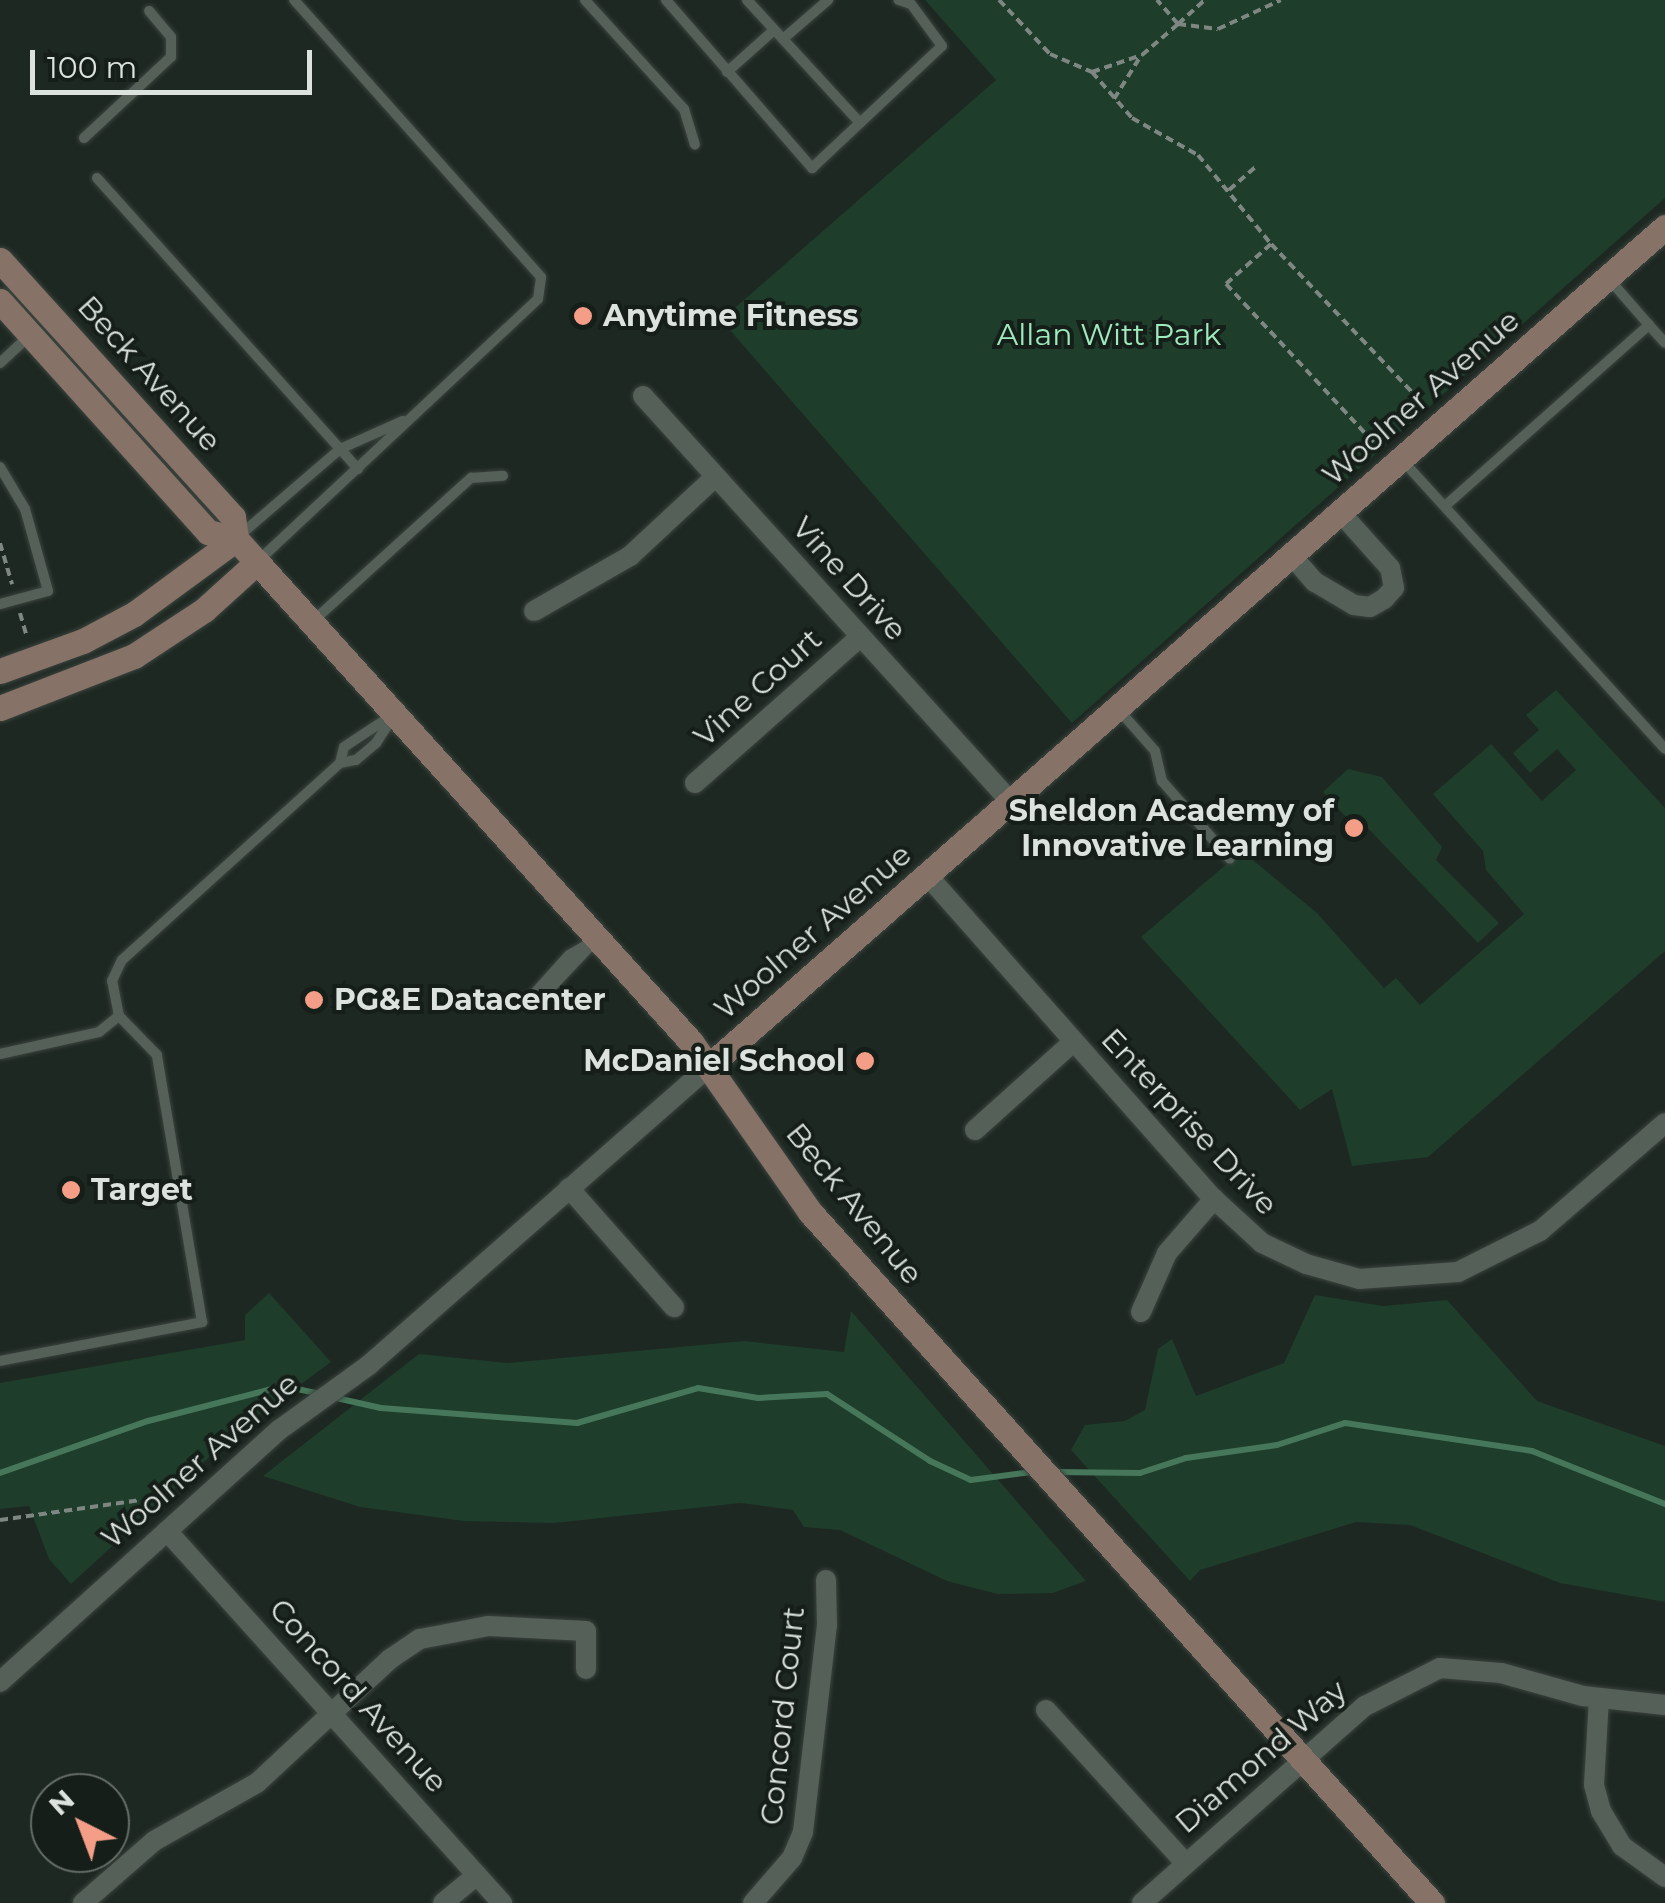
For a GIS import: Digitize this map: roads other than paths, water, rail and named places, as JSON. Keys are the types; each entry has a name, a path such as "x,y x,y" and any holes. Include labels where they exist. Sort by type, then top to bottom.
{"street":[{"name":"Woolner Avenue","path":"0,1682 266,1441 345,1382 1292,556 1340,512 1391,454 1665,227"},
{"name":"Beck Avenue","path":"0,260 233,516 236,539"},
{"name":"Beck Avenue","path":"0,301 208,532 236,539 597,939 709,1066 810,1212 1432,1903"},
{"name":"Vine Drive","path":"643,396 1011,802"},
{"path":"534,611 630,556 715,477"},
{"path":"1292,556 1314,582 1354,604 1370,607 1384,599 1394,588 1390,568 1340,512"},
{"path":"0,672 134,614 236,539"},
{"path":"0,708 134,656 204,610 257,562"},
{"name":"Vine Court","path":"694,784 860,636"},
{"name":"Enterprise Drive","path":"928,875 1214,1199 1262,1244 1306,1264 1359,1280 1458,1272 1540,1231 1665,1123"},
{"path":"975,1130 1073,1042"},
{"path":"569,1188 674,1307"},
{"path":"1140,1312 1167,1252 1214,1199"},
{"name":"Concord Avenue","path":"167,1531 502,1903"},
{"name":"Concord Court","path":"753,1903 792,1858 803,1832 827,1625 826,1580"},
{"path":"83,1903 154,1841 257,1783 390,1659 420,1639 455,1629 586,1631 586,1669"},
{"name":"Diamond Way","path":"1142,1903 1303,1758 1386,1691 1440,1668 1502,1672 1599,1698 1665,1705"},
{"path":"1599,1698 1594,1785 1601,1810 1622,1846 1665,1878"},
{"path":"1046,1710 1185,1864"},
{"path":"444,1903 476,1874"}],"lane":[{"path":"257,562 358,470 404,420 538,299 541,277 294,0"},
{"path":"585,0 684,110 695,144"},
{"path":"666,0 812,168 942,46 911,4 899,0"},
{"path":"747,0 860,122"},
{"path":"784,40 828,0"},
{"path":"84,138 174,50 149,11"},
{"path":"727,72 774,30"},
{"path":"97,178 358,470"},
{"path":"1608,277 1665,343"},
{"path":"1444,506 1649,325"},
{"path":"0,363 30,335"},
{"path":"236,539 340,449 404,420"},
{"path":"1391,454 1444,506 1665,749"},
{"path":"0,467 25,509 48,591 0,604"},
{"path":"312,623 471,478 503,476"},
{"path":"1118,708 1150,744 1162,780 1230,858"},
{"path":"340,763 344,747 364,728 394,714"},
{"path":"0,1361 202,1322 157,1055 120,1016 112,981 122,960 340,763 356,760 376,743 394,714"},
{"path":"597,939 547,992 532,996 569,955 597,939"},
{"path":"0,1054 99,1032 120,1016"}],"waterway":[{"path":"0,1473 148,1421 283,1386 320,1394"},
{"path":"332,1397 381,1408 577,1423 698,1388 758,1398 827,1394 930,1461 971,1480 1031,1472"},
{"path":"1054,1472 1140,1473 1186,1458 1277,1445 1345,1423 1532,1451 1665,1504"}],"place":[{"name":"Anytime Fitness","path":"583,316"},
{"name":"Sheldon Academy of Innovative Learning","path":"1354,828"},
{"name":"PG&E Datacenter","path":"314,1000"},
{"name":"McDaniel School","path":"865,1061"},
{"name":"Target","path":"71,1190"}],"park label":[{"name":"Allan Witt Park","path":"1109,335"}]}
